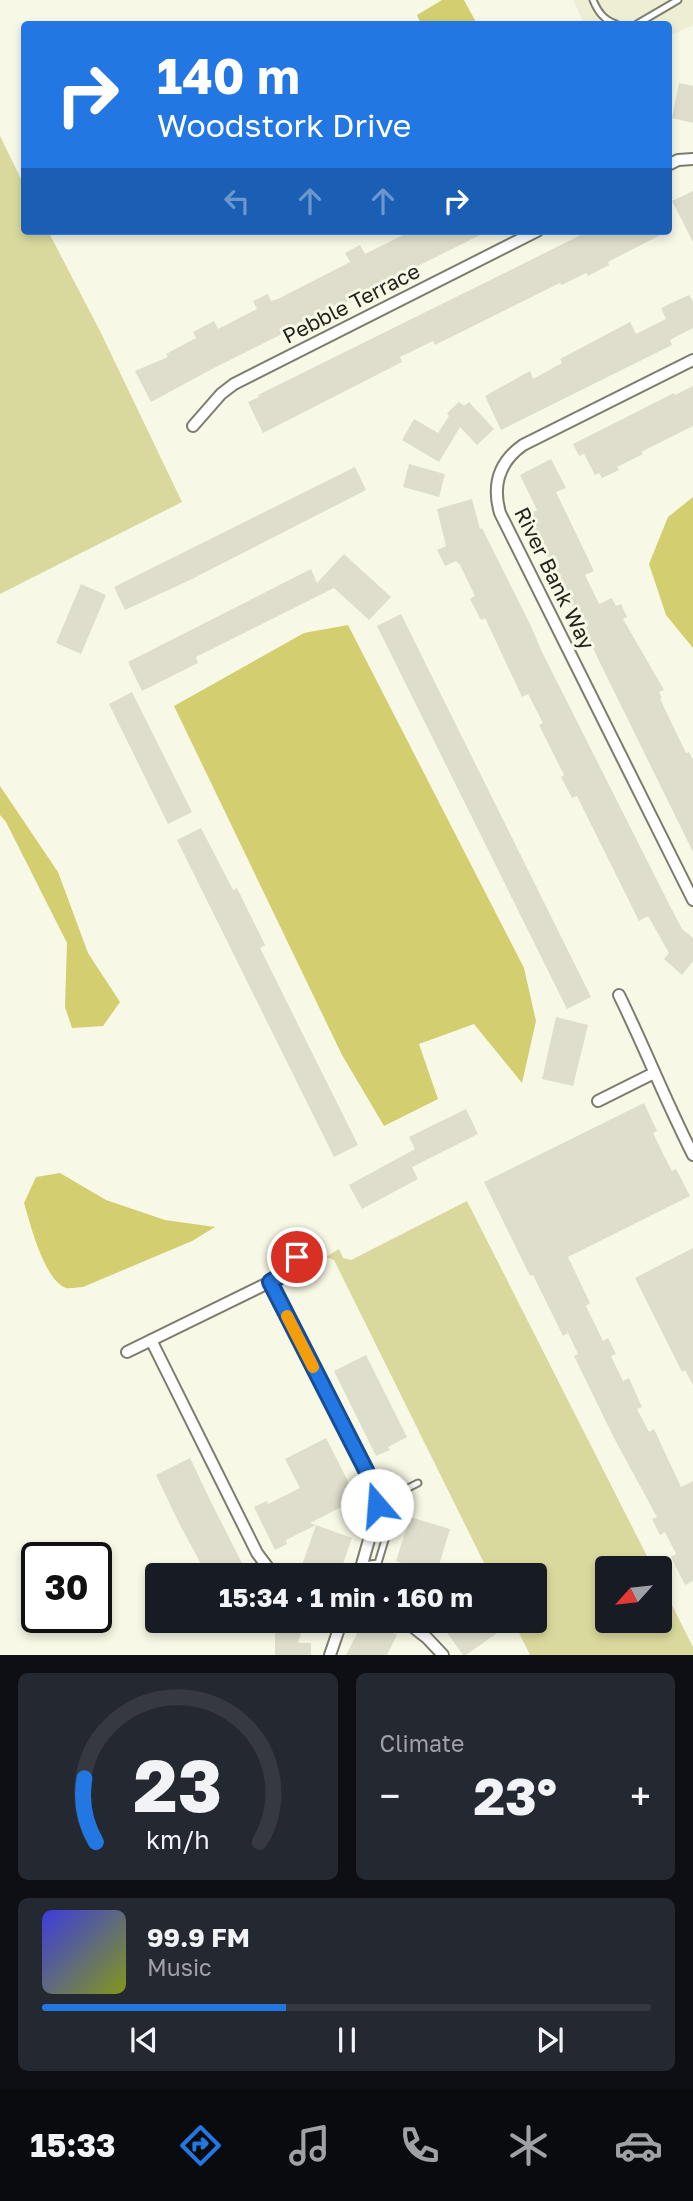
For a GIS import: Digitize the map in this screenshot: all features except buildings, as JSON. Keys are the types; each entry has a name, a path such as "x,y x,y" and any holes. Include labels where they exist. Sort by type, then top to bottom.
{"street":[{"path":"672,163 693,159"},
{"name":"Pebble Terrace","path":"193,426 221,394 234,384 529,235"},
{"name":"River Bank Way","path":"693,360 523,444 505,461 496,487 500,513 693,900"},
{"path":"619,995 661,1092 693,1155"},
{"path":"598,1101 654,1073"},
{"path":"127,1352 270,1282 280,1276 297,1257"},
{"path":"270,1282 373,1484 377,1505 373,1532 362,1563"},
{"path":"151,1340 257,1553 264,1563"},
{"path":"330,1655 338,1633"},
{"path":"421,1633 443,1655"}],"lane":[{"path":"593,0 598,12 607,21"},
{"path":"642,21 677,0"},
{"path":"378,1563 395,1507 394,1495 418,1483"},
{"path":"377,1505 395,1507"}],"shaded area":[{"path":"442,0 464,0 475,21 420,21 417,15"},
{"path":"573,0 693,0 693,25 672,35 672,21 583,21"},
{"path":"0,136 21,179 21,235 50,235 101,333 182,502 0,594"},
{"path":"693,497 693,648 666,615 649,564 668,517"},
{"path":"348,625 524,968 536,1021 522,1083 474,1024 419,1044 438,1099 384,1126 342,1055 174,706 304,633"},
{"path":"0,786 58,872 88,953 120,1002 103,1026 72,1028 65,1007 67,943 0,815"},
{"path":"60,1173 106,1200 165,1220 215,1227 192,1241 83,1287 66,1288 58,1283 45,1263 24,1203 36,1177"},
{"path":"467,1201 647,1556 595,1556 595,1633 672,1633 672,1605 693,1647 693,1655 530,1655 519,1633 547,1633 547,1563 484,1563 334,1260 326,1257 339,1249 343,1258 351,1260"}],"slow traffic":[{"path":"287,1316 313,1367"}],"route":[{"path":"297,1257 280,1276 270,1282 373,1484 377,1505"}]}
